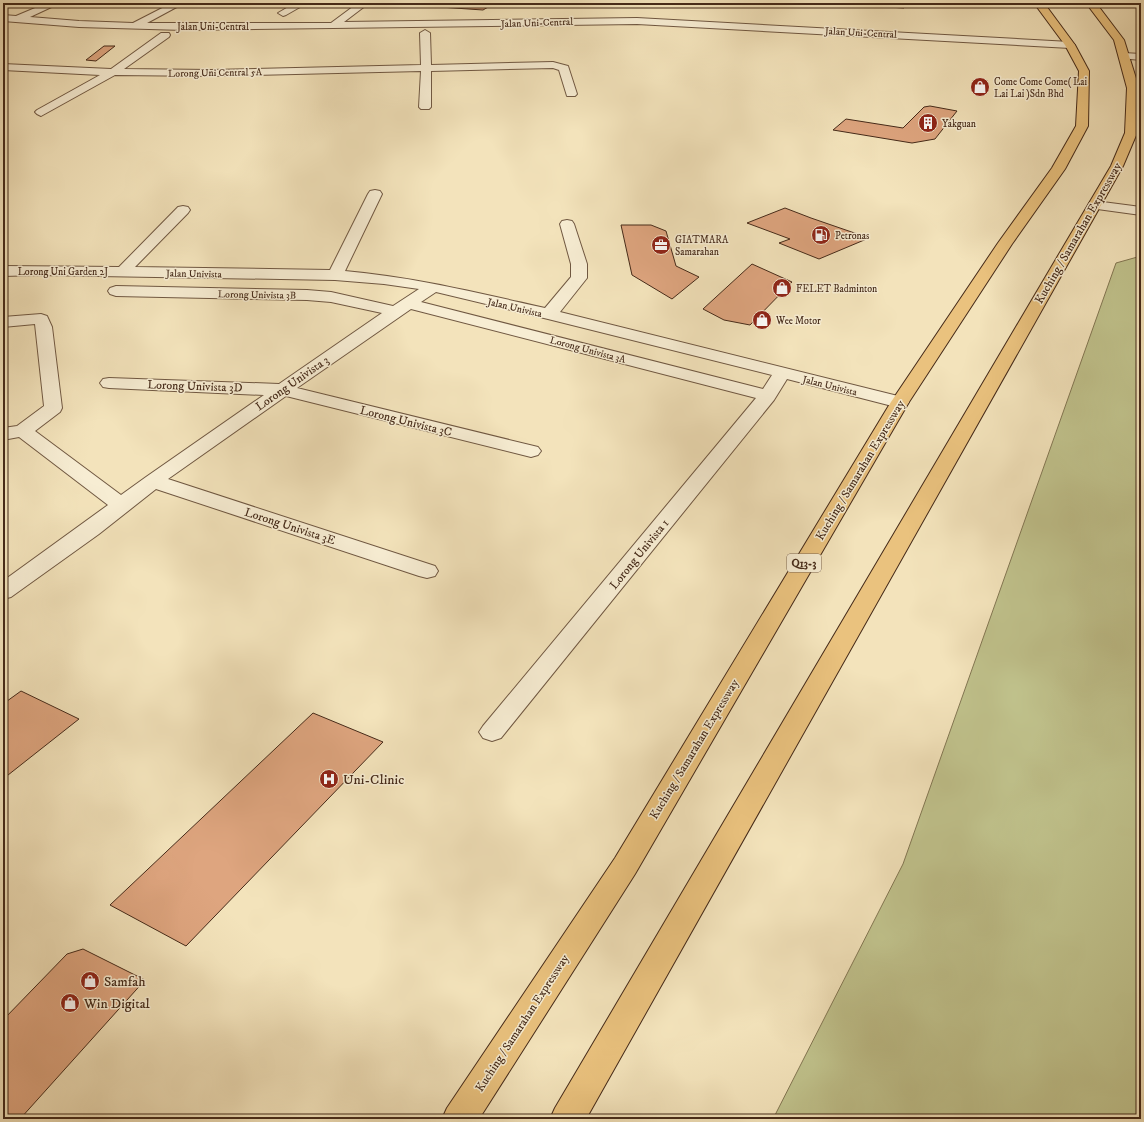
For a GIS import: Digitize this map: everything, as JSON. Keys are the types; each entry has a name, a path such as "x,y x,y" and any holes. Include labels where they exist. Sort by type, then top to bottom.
{"highway":[{"name":"Kuching / Samarahan Expressway","path":"459,1119 625,866 900,402 1005,243 1058,169 1082,126 1084,71 1070,45 1039,3"},
{"name":"Kuching / Samarahan Expressway","path":"567,1119 1117,166 1131,134 1133,88 1132,57 1092,3"}],"street":[{"path":"3,27 55,3"},
{"path":"133,26 179,3"},
{"path":"283,13 302,3"},
{"path":"333,26 364,3"},
{"path":"3,11 32,13"},
{"name":"Jalan Uni-Central","path":"3,18 133,26 333,26 637,21 1070,45"},
{"path":"57,31 241,36 566,30"},
{"path":"425,33 425,107"},
{"path":"41,112 113,72 165,35"},
{"name":"Lorong Uni Central 5A","path":"3,67 113,72 212,73 560,66 564,68 571,94"},
{"path":"335,276 375,194"},
{"path":"1098,200 1141,204"},
{"path":"1098,200 1141,211"},
{"path":"122,272 183,210"},
{"path":"549,314 579,278 579,264 567,224"},
{"name":"Lorong Uni Garden 2J","path":"3,271 41,270 122,272"},
{"name":"Jalan Univista","path":"122,272 335,276 384,279 433,287 549,314 900,402"},
{"name":"Lorong Univista 3","path":"3,592 91,529 153,481 282,390 433,287"},
{"name":"Lorong Univista 3B","path":"116,291 307,295 402,307"},
{"name":"Lorong Univista 3A","path":"402,307 768,396"},
{"path":"3,322 41,319 44,327 53,408 23,431 3,434"},
{"name":"Lorong Univista 1","path":"492,732 768,396 782,373"},
{"name":"Lorong Univista 3D","path":"109,383 282,390"},
{"name":"Lorong Univista 3C","path":"282,390 531,451"},
{"path":"23,431 121,505"},
{"name":"Lorong Univista 3E","path":"153,481 427,571"}],"green space":[{"path":"1141,256 1141,1119 773,1119 903,864 1116,263"}],"building":[{"path":"414,3 495,3 483,10 411,5"},
{"path":"821,3 905,3 904,8"},
{"path":"104,46 115,46 96,61 86,60"},
{"name":"Yakguan","path":"930,106 957,111 935,139 912,143 833,130 846,119 903,128 924,107"},
{"name":"Petronas","path":"785,208 869,238 819,259 779,243 790,239 747,223"},
{"path":"621,225 651,225 666,231 676,266 699,277 672,299 632,275"},
{"path":"752,264 792,282 750,325 724,320 703,309"},
{"path":"21,691 79,719 3,779 3,704"},
{"path":"313,713 383,742 186,946 110,905"},
{"path":"83,949 145,980 20,1119 3,1119 3,1020 67,954"}],"place":[{"name":"Come Come Come( Lai Lai Lai )Sdn Bhd","path":"980,87"},
{"name":"Yakguan","path":"928,123"},
{"name":"Petronas","path":"821,235"},
{"name":"GIATMARA Samarahan","path":"661,245"},
{"name":"FELET Badminton","path":"782,288"},
{"name":"Wee Motor","path":"762,320"},
{"name":"Uni-Clinic","path":"329,779"},
{"name":"Samfah","path":"90,981"},
{"name":"Win Digital","path":"70,1003"}]}
